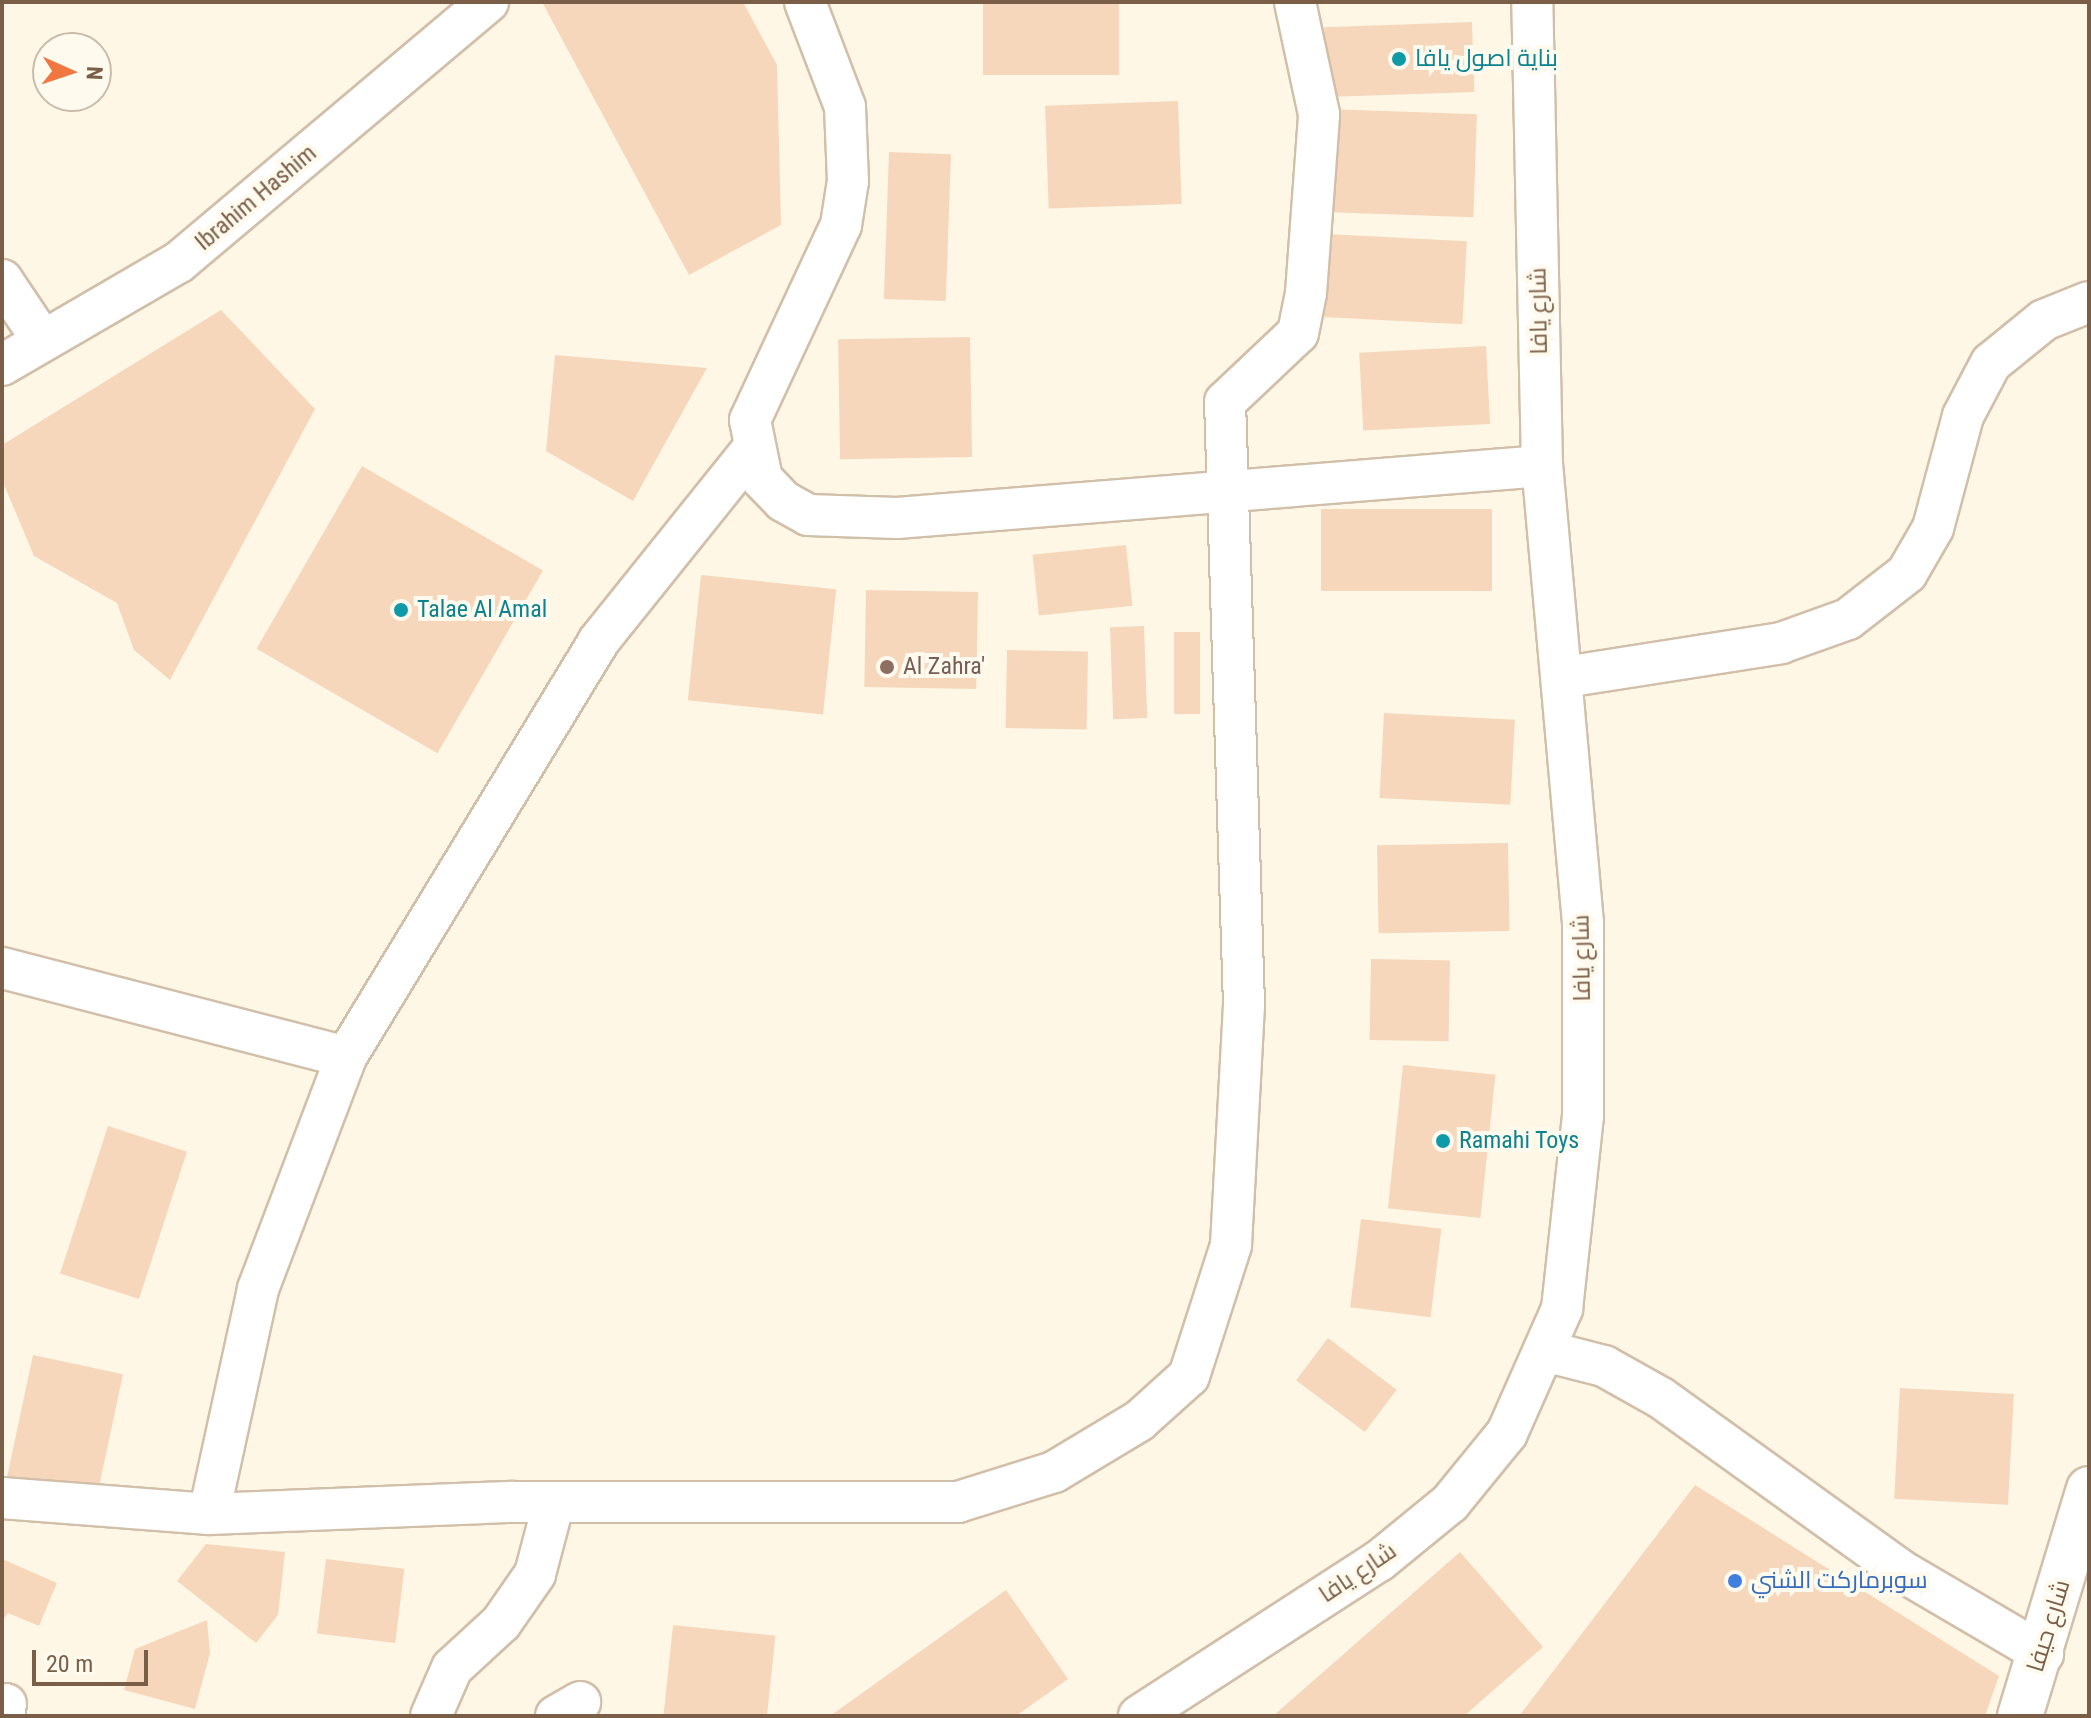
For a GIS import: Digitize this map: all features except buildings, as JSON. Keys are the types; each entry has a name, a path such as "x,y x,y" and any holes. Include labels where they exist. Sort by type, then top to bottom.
{"main road":[{"name":"شارع حيفا","path":"2020,1716 2043,1654 2089,1489"}],"street":[{"name":"Ibrahim Hashim","path":"2,365 179,262 488,2"},
{"path":"805,2 845,107 848,181 841,225 757,396 751,451 762,479 808,515 897,518 1542,466"},
{"path":"2,1498 209,1514 554,1502 958,1502 1054,1472 1139,1421 1189,1376 1231,1245 1244,1005 1223,491 1225,402 1298,333 1306,293 1319,114 1295,2"},
{"name":"شارع يافا","path":"1139,1716 1416,1534 1481,1470 1549,1352 1572,1265 1583,1116 1583,923 1565,677 1542,466 1532,2"},
{"path":"2,280 43,341"},
{"path":"1565,677 1781,643 1848,619 1907,573 1933,528 1963,416 1991,363 2044,320 2089,302"},
{"path":"209,1514 258,1289 346,1057 598,642 751,451"},
{"path":"2,968 346,1057"},
{"path":"1549,1352 1604,1366 1661,1398 1900,1570 2043,1654"},
{"path":"431,1716 452,1668 501,1623 535,1574 554,1502"}],"place":[{"name":"بناية اصول يافا","path":"1399,59"},
{"name":"Talae Al Amal","path":"401,610"},
{"name":"Al Zahra'","path":"887,667"},
{"name":"Ramahi Toys","path":"1443,1141"},
{"name":"سوبرماركت الشني","path":"1735,1581"}]}
